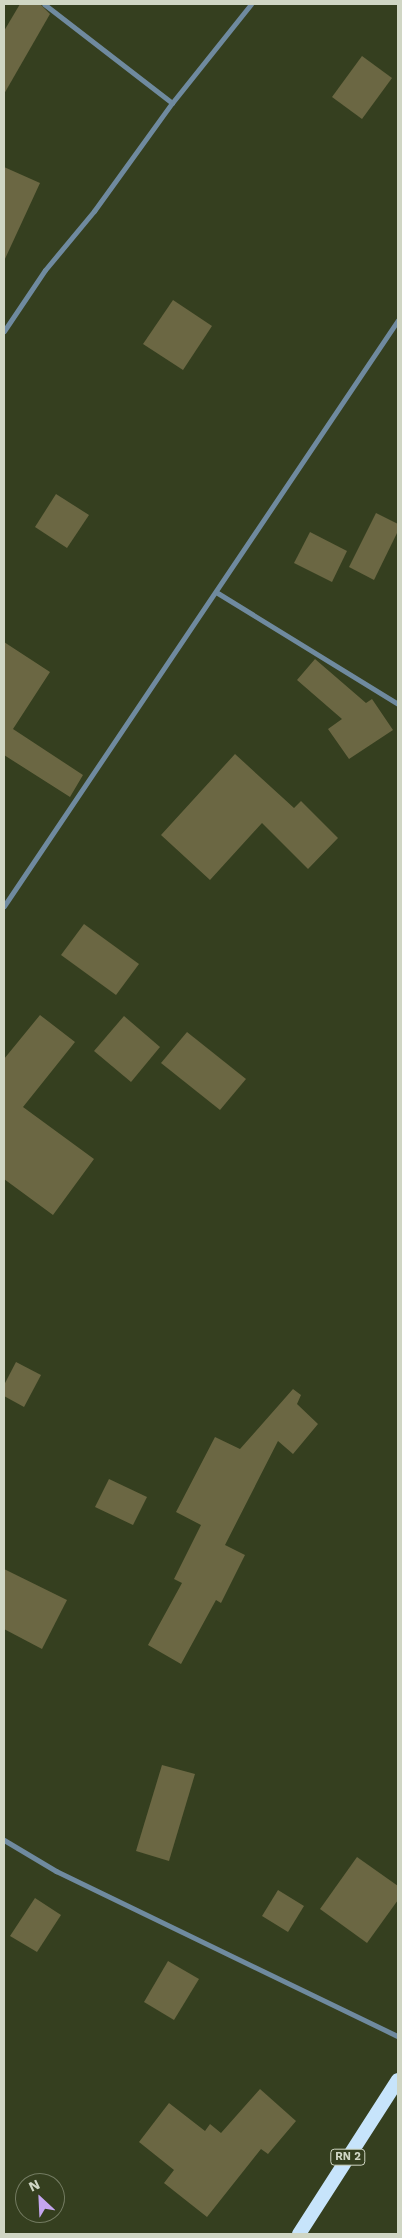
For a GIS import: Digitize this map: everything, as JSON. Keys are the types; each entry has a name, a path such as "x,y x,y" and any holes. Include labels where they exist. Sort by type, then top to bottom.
{"highway":[{"name":"RN 2","path":"299,2234 398,2080"}],"street":[{"path":"44,4 172,103"},
{"path":"4,331 45,270 94,210 172,103 251,4"},
{"path":"4,906 398,320"},
{"path":"216,592 398,704"},
{"path":"4,1840 56,1871 398,2036"}],"building":[{"path":"20,4 40,4 50,14 4,94 4,31"},
{"path":"362,56 392,78 362,119 332,97"},
{"path":"4,167 40,183 4,261"},
{"path":"173,300 212,326 183,370 143,344"},
{"path":"56,494 89,515 67,548 35,527"},
{"path":"376,513 398,524 398,531 374,580 349,567"},
{"path":"310,532 347,551 332,582 294,563"},
{"path":"4,642 50,672 13,729 83,775 70,797 4,755"},
{"path":"315,659 366,703 372,699 393,730 349,759 328,729 342,719 297,680"},
{"path":"235,754 294,808 301,801 338,838 308,869 262,823 210,880 161,835"},
{"path":"84,924 139,964 116,995 61,955"},
{"path":"40,1015 75,1042 23,1107 94,1159 53,1215 4,1179 4,1059"},
{"path":"124,1016 160,1047 131,1082 94,1051"},
{"path":"187,1032 246,1079 220,1110 161,1063"},
{"path":"16,1362 41,1375 24,1407 4,1396 4,1385"},
{"path":"293,1389 301,1395 297,1404 318,1424 293,1454 278,1441 225,1545 245,1555 221,1603 216,1600 181,1664 148,1645 182,1583 174,1579 201,1525 176,1512 215,1437 240,1449"},
{"path":"109,1479 147,1497 133,1525 95,1507"},
{"path":"4,1569 67,1600 42,1649 4,1629"},
{"path":"162,1765 195,1774 169,1861 136,1851"},
{"path":"357,1857 398,1886 398,1900 367,1943 320,1909"},
{"path":"278,1890 304,1906 288,1932 262,1916"},
{"path":"35,1898 61,1915 37,1952 10,1936"},
{"path":"168,1961 199,1979 174,2020 144,2002"},
{"path":"260,2089 296,2121 268,2154 261,2149 207,2217 164,2183 174,2170 139,2142 169,2103 205,2131 210,2124 221,2133"}]}
